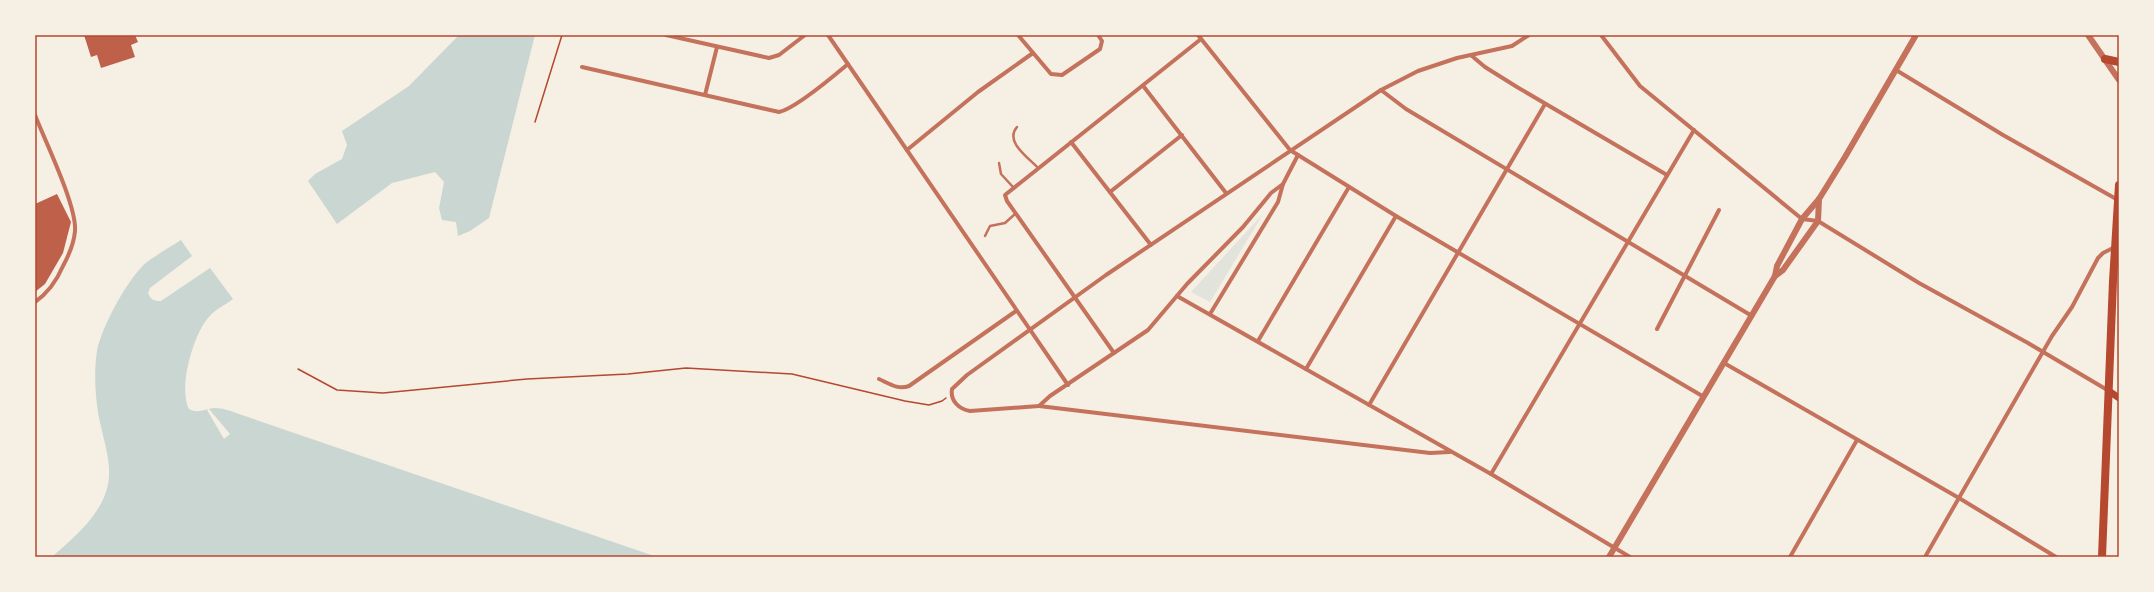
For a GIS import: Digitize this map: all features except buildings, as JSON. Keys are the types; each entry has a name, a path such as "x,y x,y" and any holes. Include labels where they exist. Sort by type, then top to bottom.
{"main road":[{"path":"2105,59 2119,62"},
{"path":"2102,557 2119,185"},
{"path":"2109,391 2119,398"}],"street":[{"path":"666,35 769,58 779,55 805,35"},
{"path":"828,35 1068,385"},
{"path":"1018,35 1051,74 1060,76 1100,49 1102,41 1098,35"},
{"path":"1198,35 1290,150 1396,216 1704,397"},
{"path":"1450,452 1430,453 1039,406 977,411 963,410 954,401 951,393 957,382 1151,244 1381,90 1418,71 1457,58 1472,56 1512,46 1529,35"},
{"path":"1601,35 1640,86 1802,219 1818,221 1919,283 2043,352 2109,391"},
{"path":"1609,557 1775,276 1777,266 1802,219 1819,199 1916,35"},
{"path":"2088,35 2119,80"},
{"path":"1114,353 1006,198 1007,192 1144,87 1201,39"},
{"path":"705,95 717,47"},
{"path":"907,150 978,92 1033,53"},
{"path":"1472,56 1485,68 1667,175"},
{"path":"582,67 781,112 804,98 848,64"},
{"path":"1896,70 2003,135 2118,200"},
{"path":"1144,87 1226,193"},
{"path":"1381,90 1406,109 1752,316"},
{"path":"1369,405 1545,104"},
{"path":"35,115 66,194 73,216 75,230 68,256 59,276 48,291 35,302"},
{"path":"1491,474 1694,130"},
{"path":"1110,192 1182,135"},
{"path":"1071,142 1151,244"},
{"path":"1210,314 1278,202 1283,184 1298,155"},
{"path":"1039,406 1050,396 1148,330 1177,296 1243,227 1271,193 1283,184"},
{"path":"1258,341 1349,187"},
{"path":"1775,276 1783,270 1818,221 1819,199"},
{"path":"1657,329 1718,210"},
{"path":"1306,369 1396,216"},
{"path":"1924,557 2043,352 2072,307 2098,258 2103,253 2115,247"},
{"path":"1177,296 1491,474 1630,557"},
{"path":"879,379 895,387 903,388 909,386 1016,311"},
{"path":"1724,363 1959,498 2056,557"},
{"path":"1790,557 1857,440"}],"lane":[{"path":"1017,127 1014,134 1016,145 1038,168"},
{"path":"999,163 1001,174 1013,187"},
{"path":"985,236 990,226 1005,223 1016,213"}],"path":[{"path":"535,122 562,35"},
{"path":"298,368 337,390 383,393 527,379 628,374 686,368 792,374 905,402 929,405 942,401 951,393"}],"shaded area":[{"path":"459,35 535,35 489,218 470,231 458,236 456,222 442,220 439,208 444,182 435,172 392,183 337,224 308,181 315,174 342,159 347,145 342,131 409,86"},
{"path":"1263,214 1210,302 1191,292"},
{"path":"181,240 192,256 150,288 148,293 150,297 161,301 210,268 233,299 210,315 202,326 192,349 186,376 185,389 189,409 198,411 214,408 224,409 657,557 52,557 76,536 90,520 97,511 106,492 109,472 107,452 98,412 95,382 97,351 104,329 124,290 140,269 151,259"}],"pier":[{"path":"209,409 230,434 224,439 207,410"}]}
